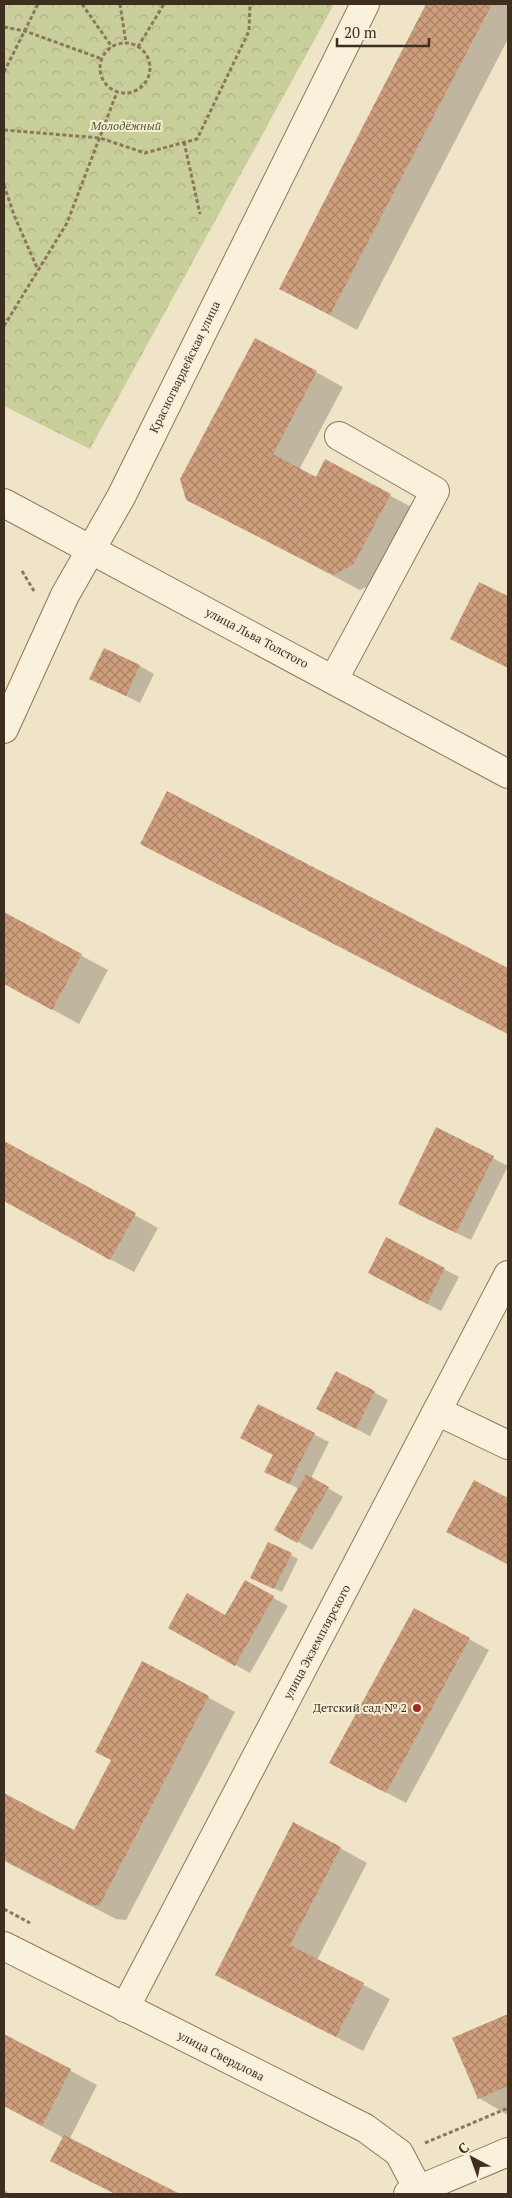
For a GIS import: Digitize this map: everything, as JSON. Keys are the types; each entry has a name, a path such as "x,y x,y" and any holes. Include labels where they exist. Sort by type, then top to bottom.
{"street":[{"name":"Красногвардейская улица","path":"4,728 14,680 92,550 121,497 365,4"},
{"path":"334,679 434,491 339,436"},
{"name":"улица Льва Толстого","path":"4,503 508,774"},
{"name":"улица Экземплярского","path":"125,2008 508,1275"},
{"path":"438,1411 508,1445"},
{"name":"улица Свердлова","path":"4,1946 365,2128 399,2154 413,2192"},
{"path":"413,2192 508,2152"}],"path":[{"path":"4,72 38,4"},
{"path":"82,4 112,47"},
{"path":"120,4 126,43"},
{"path":"138,46 164,4"},
{"path":"4,130 100,138 145,152 198,138 249,31 250,4"},
{"path":"4,27 25,30 102,59"},
{"path":"126,43 138,46 147,55 150,63 148,79 138,91 130,93 117,92 107,86 102,80 100,71 102,59 104,54 112,47 126,43"},
{"path":"4,326 67,223 117,92"},
{"path":"184,142 200,214"},
{"path":"4,185 14,215 38,270"},
{"path":"399,2154 508,2108"}],"green space":[{"name":"Молодёжный","path":"4,4 334,4 90,449 4,406"}],"building":[{"path":"426,4 492,4 330,315 279,289"},
{"path":"255,338 317,371 273,454 316,477 325,459 391,494 353,565 333,575 186,500 180,479"},
{"path":"479,582 508,596 508,668 450,639"},
{"path":"104,648 140,665 126,696 89,679"},
{"path":"167,791 508,968 508,1034 140,844"},
{"path":"4,912 82,954 52,1010 4,984"},
{"path":"436,1127 494,1156 456,1233 398,1204"},
{"path":"4,1141 136,1213 110,1260 4,1201"},
{"path":"386,1237 445,1268 427,1304 368,1273"},
{"path":"336,1371 375,1391 356,1429 316,1409"},
{"path":"258,1404 315,1433 289,1484 264,1472 273,1455 240,1438"},
{"path":"306,1474 329,1487 297,1543 274,1530"},
{"path":"474,1480 508,1498 508,1564 446,1532"},
{"path":"268,1542 292,1553 274,1589 250,1578"},
{"path":"245,1580 274,1596 235,1666 168,1628 187,1593 225,1615"},
{"path":"414,1608 470,1638 386,1793 329,1763"},
{"path":"142,1661 209,1696 99,1906 88,1904 4,1860 4,1793 74,1830 111,1760 95,1752"},
{"path":"293,1822 341,1847 290,1945 364,1983 336,2037 215,1975"},
{"path":"508,2014 508,2086 478,2099 452,2038"},
{"path":"4,2034 71,2069 42,2126 4,2106"},
{"path":"64,2135 180,2194 115,2194 50,2161"}],"place":[{"name":"Детский сад № 2","path":"417,1708"}]}
